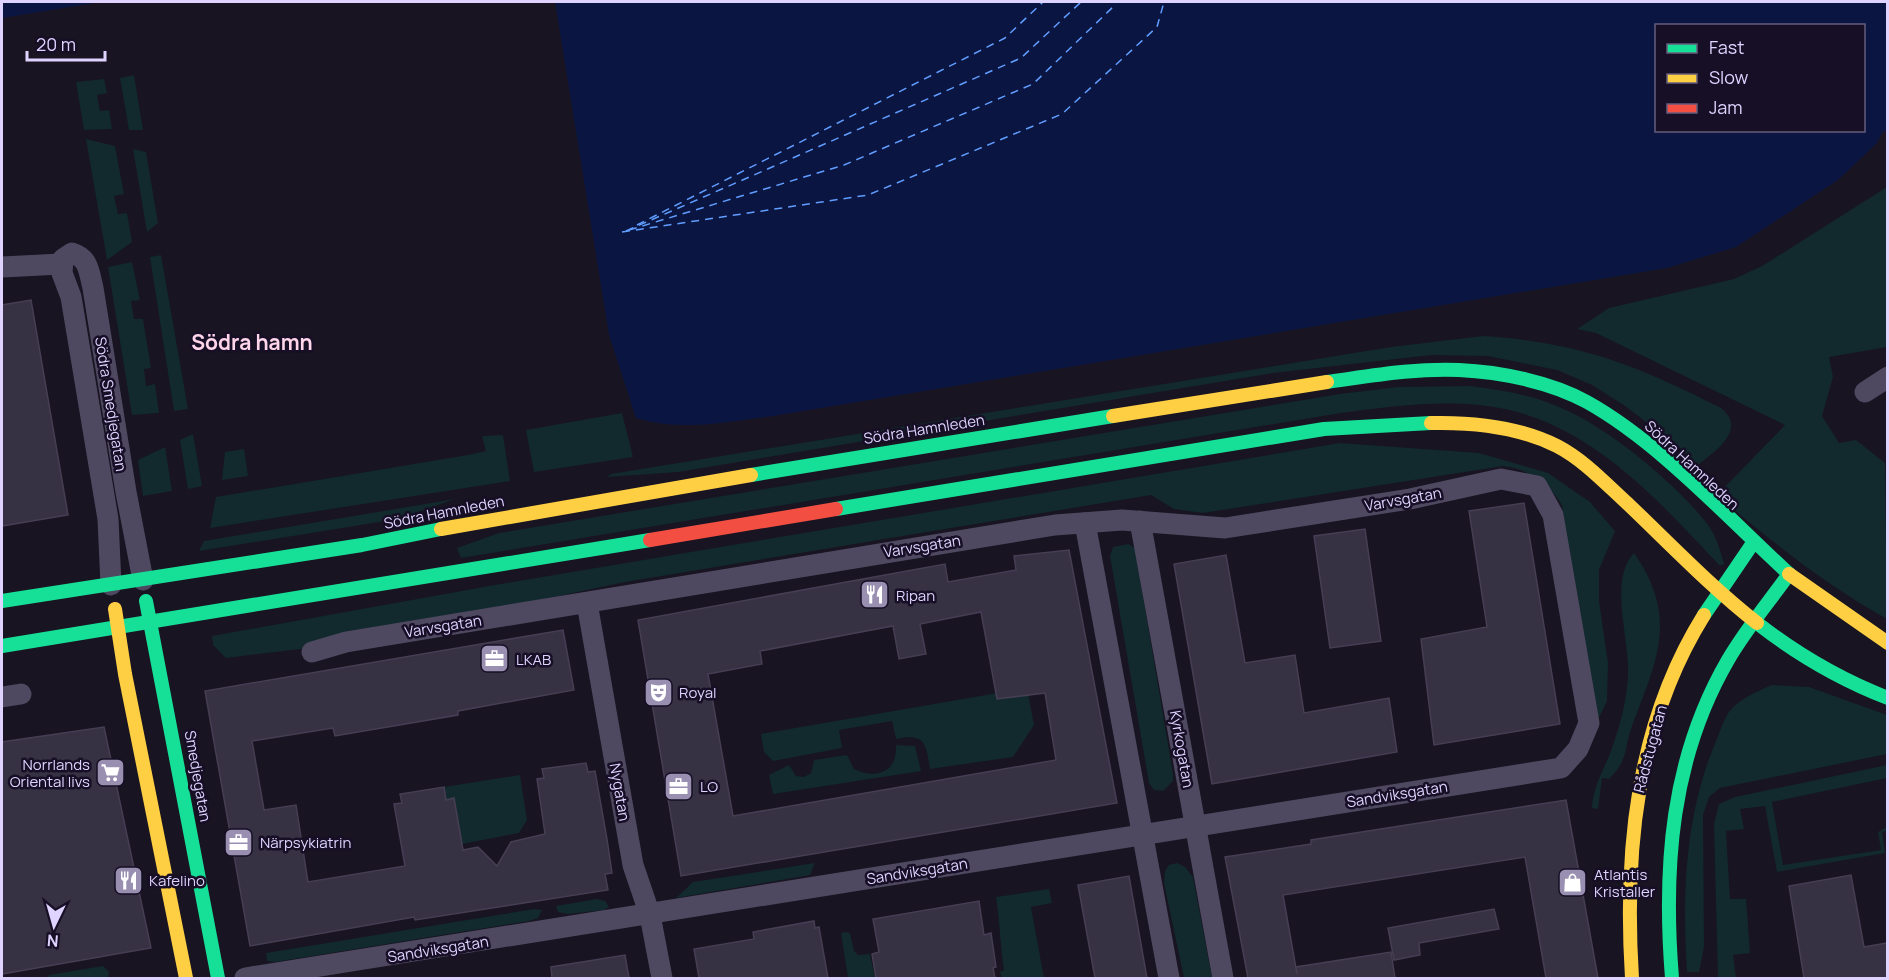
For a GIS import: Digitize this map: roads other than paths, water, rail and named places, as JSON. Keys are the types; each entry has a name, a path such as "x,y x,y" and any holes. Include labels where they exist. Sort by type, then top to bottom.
{"main road":[{"name":"Södra Hamnleden","path":"2,601 362,545 492,518 1268,390 1404,372 1460,370 1517,378 1585,401 1642,439 1753,543 1790,574"},
{"path":"2,646 1312,431 1421,422 1499,428 1546,441 1601,479 1721,590 1806,661 1856,687 1887,698"},
{"name":"Rådstugatan","path":"1632,978 1627,923 1630,846 1646,751 1673,676 1694,631 1753,543"},
{"path":"1672,978 1667,902 1669,851 1686,757 1702,711 1728,660 1790,574 1887,644"},
{"name":"Smedjegatan","path":"143,580 218,978"},
{"path":"111,585 117,627 186,978"}],"street":[{"name":"Södra Smedjegatan","path":"61,264 67,255 72,253 82,256 87,265 143,580"},
{"name":"Södra Smedjegatan","path":"2,267 61,264"},
{"name":"Södra Smedjegatan","path":"61,264 71,297 108,519 111,585"},
{"path":"1865,392 1887,377"},
{"name":"Varvsgatan","path":"312,652 346,642 1055,525 1140,521 1225,528 1410,499 1501,479 1537,486 1553,515 1567,585 1589,723 1580,746"},
{"name":"Kyrkogatan","path":"1140,521 1222,978"},
{"path":"1085,524 1169,978"},
{"name":"Nygatan","path":"587,603 633,865 650,915 662,978"},
{"name":"Sandviksgatan","path":"245,978 1561,768 1580,746"}],"place":[{"name":"Ripan","path":"875,595"},
{"name":"LKAB","path":"495,659"},
{"name":"Royal","path":"658,692"},
{"name":"Norrlands Oriental livs","path":"111,773"},
{"name":"LO","path":"679,786"},
{"name":"Närpsykiatrin","path":"239,842"},
{"name":"Kafelino","path":"128,880"},
{"name":"Atlantis Kristaller","path":"1573,883"}],"district":[{"name":"Södra hamn","path":"252,342"}]}
